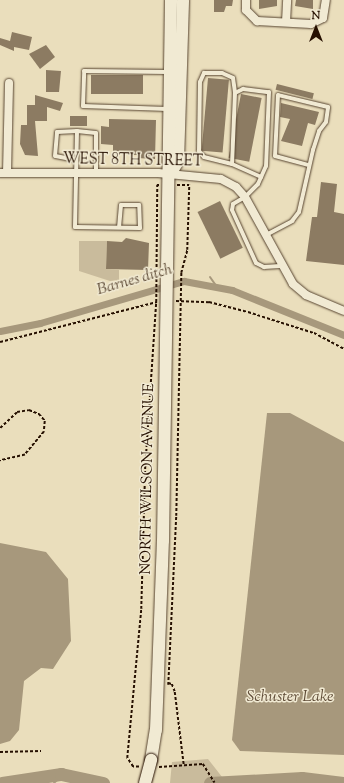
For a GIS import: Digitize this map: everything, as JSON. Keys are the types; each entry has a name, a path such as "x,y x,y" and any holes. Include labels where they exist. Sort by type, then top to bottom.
{"main road":[{"name":"NORTH WILSON AVENUE","path":"170,174 178,161 171,0"},
{"name":"NORTH WILSON AVENUE","path":"145,783 156,763 168,301 162,274 170,174 166,161 168,109 175,73 183,0"}],"street":[{"path":"246,0 250,17 257,21 311,24 321,21 326,0"},
{"path":"286,0 286,22"},
{"path":"3,173 9,83"},
{"name":"WEST 8TH STREET","path":"3,173 184,174 221,179 236,187 245,198 266,235 280,266 289,280 306,295 344,311"}],"lane":[{"path":"168,109 83,106 84,71 175,73"},
{"path":"232,164 235,93 230,75 202,75 199,152 204,158 232,164 261,177"},
{"path":"235,93 243,89 269,92 266,166 261,177 245,198 233,204 232,210 256,263 264,267 280,266"},
{"path":"266,235 292,221 299,212 309,165 319,131 326,122 328,107 278,96 275,156 309,165"},
{"path":"76,160 55,156 57,132 77,131 96,133 96,173"},
{"path":"77,131 75,227 140,228 139,205 121,205 119,227"}],"path":[{"path":"168,691 181,273 187,250 189,185 184,174"},
{"path":"138,767 133,766 127,758 141,609 145,467 156,298 162,274"},
{"path":"168,301 209,302 248,312 314,333 344,349"},
{"path":"0,342 156,302"},
{"path":"0,428 17,412 29,410 45,421 44,432 25,455 0,461"},
{"path":"168,683 172,684 175,692 184,764"},
{"path":"0,752 41,751"},
{"path":"156,763 203,764 215,783"}],"shaded area":[{"path":"79,241 107,241 106,269 119,270 119,280 110,281 79,271"},
{"path":"208,759 226,782 298,775 344,781 344,783 170,783 172,762"}],"water":[{"name":"Schuster Lake","path":"267,413 290,413 344,442 344,755 240,751 232,740"},
{"path":"0,543 46,552 68,579 71,641 53,669 41,668 24,681 19,730 10,741 0,744"}],"building":[{"path":"214,0 233,0 232,6 226,6 224,12 214,12"},
{"path":"259,0 277,0 277,6 259,9"},
{"path":"296,0 313,0 313,9 295,6"},
{"path":"12,32 32,37 29,50 14,47 14,51 0,45 0,38 10,41"},
{"path":"46,45 55,57 40,69 29,54"},
{"path":"46,70 61,71 59,92 46,92"},
{"path":"91,75 143,75 143,94 91,94"},
{"path":"208,78 229,80 223,153 202,151"},
{"path":"277,84 314,93 312,99 276,90"},
{"path":"241,94 262,98 249,162 229,158"},
{"path":"35,95 63,103 60,111 47,107 47,121 35,121 38,156 25,155 20,144 21,125 27,125 27,105 35,105"},
{"path":"281,103 319,112 315,125 308,123 302,146 281,141 290,119 280,117"},
{"path":"70,116 87,116 87,126 70,126"},
{"path":"109,119 156,120 155,159 137,158 137,155 129,155 129,152 113,151 113,145 101,144 101,126 109,127"},
{"path":"321,182 337,184 334,212 344,214 344,265 306,261 312,217 317,217"},
{"path":"220,201 243,248 220,259 198,212"},
{"path":"126,238 149,243 148,270 106,269 107,241 122,242"}],"waterway":[{"path":"210,277 217,287"},
{"name":"Barnes ditch","path":"0,331 40,323 184,281 232,290 344,335"},
{"path":"2,783 61,774 103,783"},
{"path":"54,783 63,774"},
{"path":"210,783 302,778 344,783"}]}
